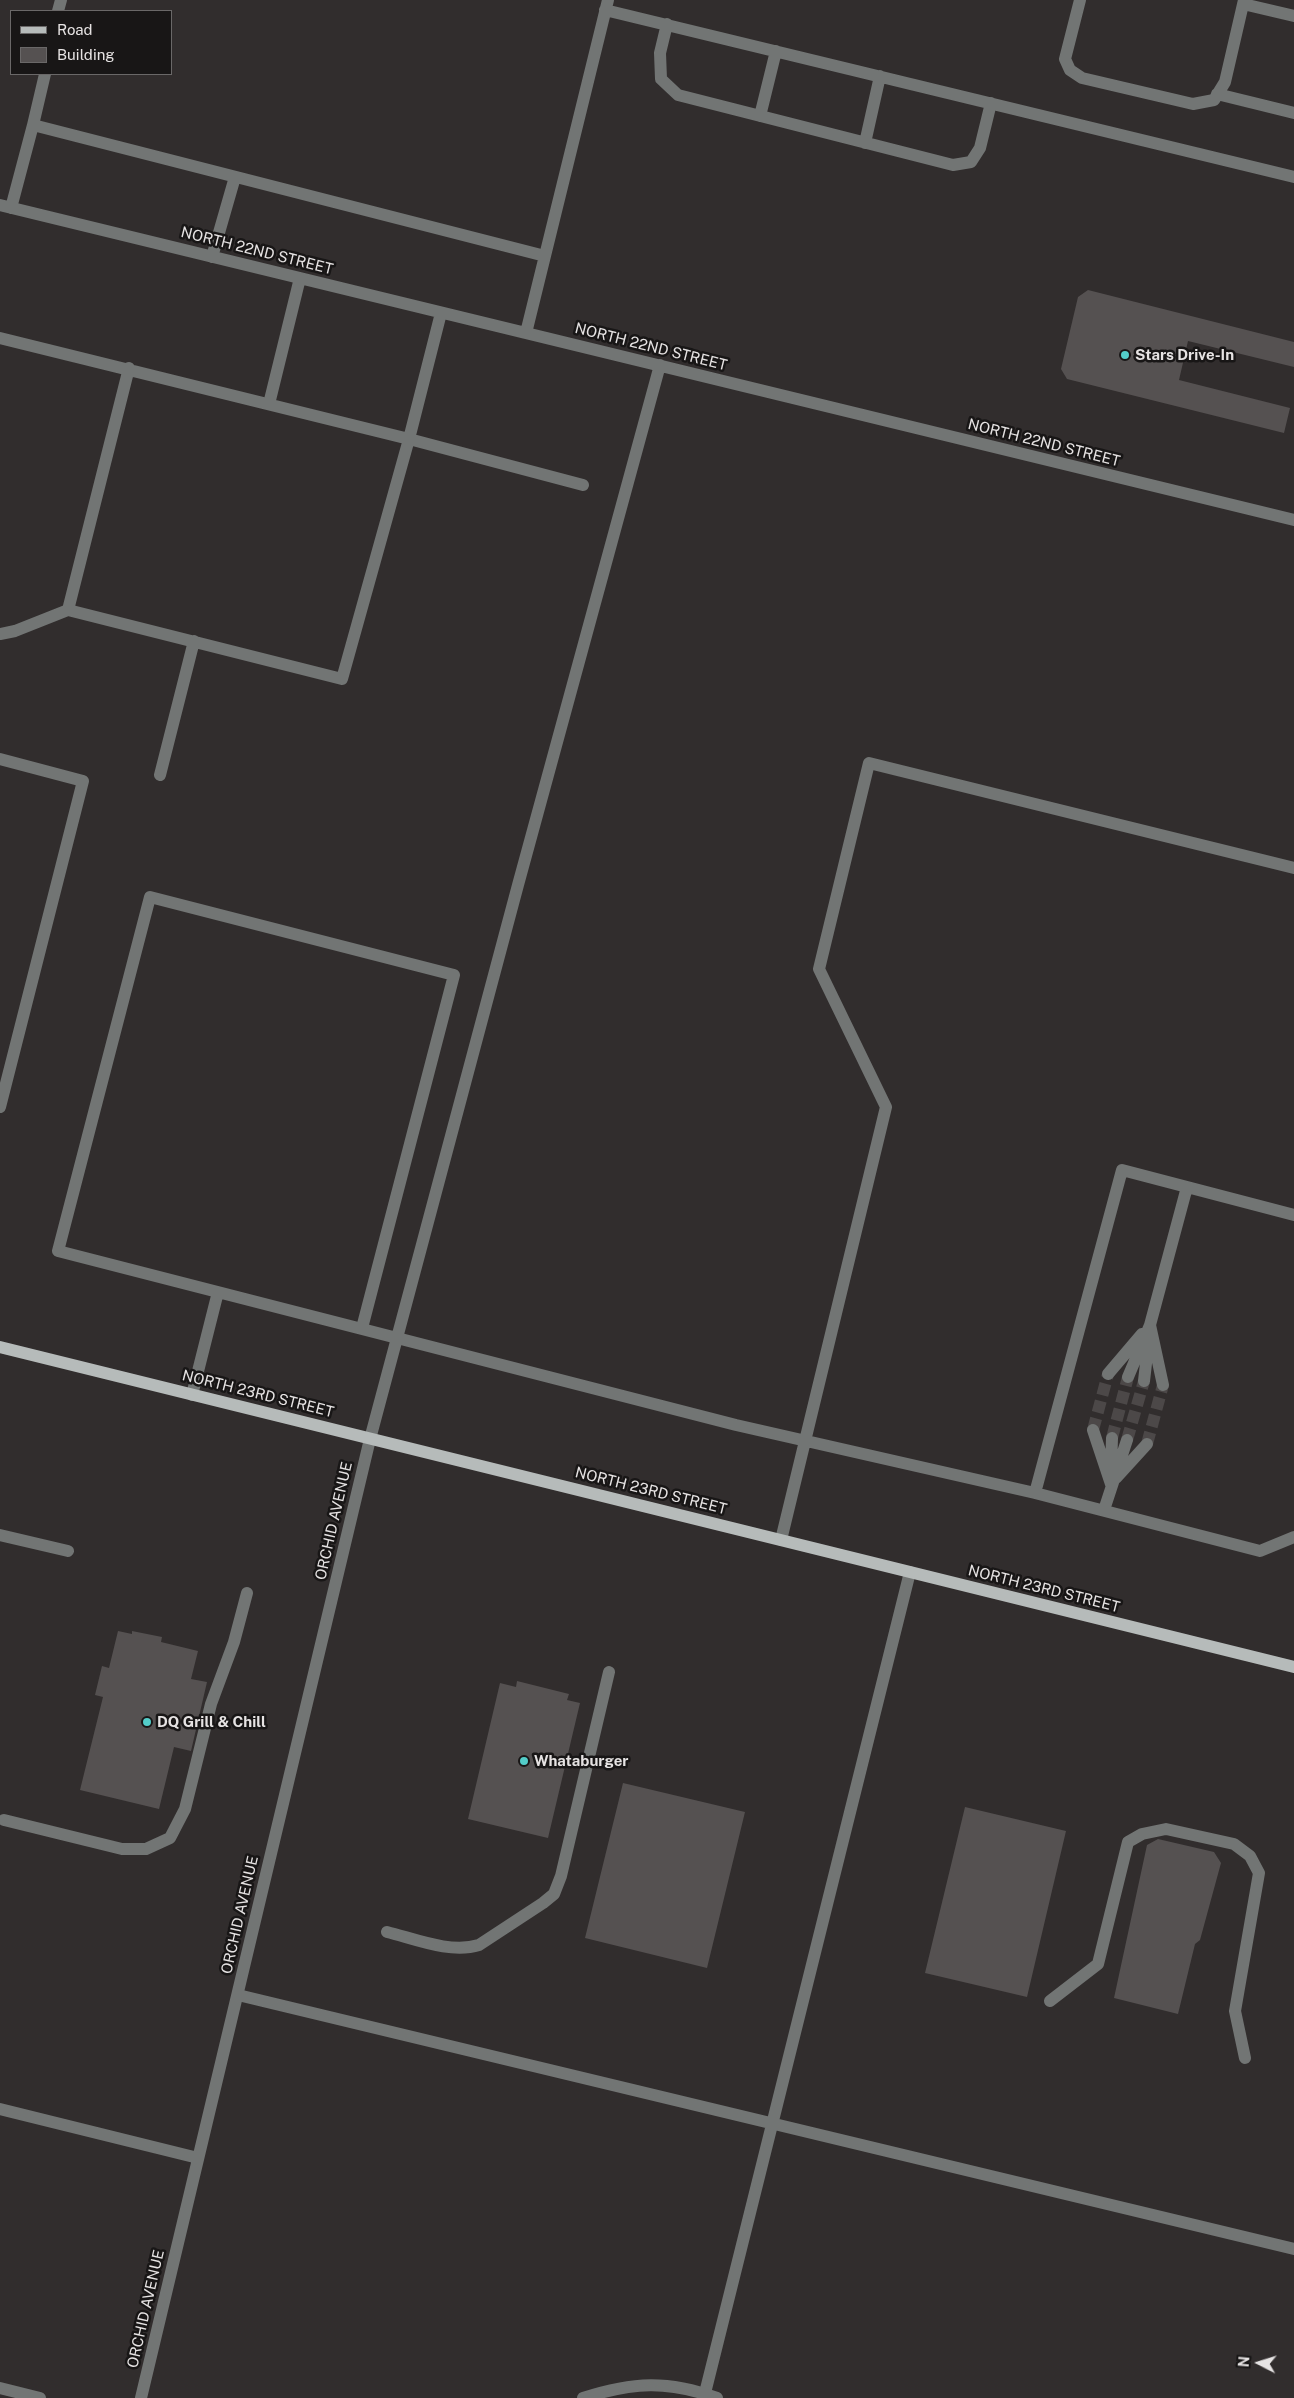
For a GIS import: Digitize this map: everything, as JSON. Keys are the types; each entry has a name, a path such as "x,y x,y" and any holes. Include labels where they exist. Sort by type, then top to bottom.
{"main road":[{"name":"NORTH 23RD STREET","path":"0,1346 1294,1667"}],"street":[{"path":"1080,0 1065,58 1070,70 1082,78 1193,104 1214,100 1225,82 1244,2 1294,16"},
{"path":"526,333 607,5 667,24 1294,177"},
{"path":"667,24 660,53 661,79 678,95 954,165 971,162 980,148 991,103"},
{"path":"760,116 776,51"},
{"path":"5,207 33,125 44,75"},
{"path":"865,143 880,76"},
{"path":"1217,94 1294,113"},
{"path":"33,125 545,256"},
{"path":"212,257 235,177"},
{"name":"NORTH 22ND STREET","path":"5,207 1294,520"},
{"path":"269,404 300,278"},
{"path":"0,634 15,631 68,610 342,679 409,438 441,312"},
{"path":"0,338 409,438 583,485"},
{"name":"ORCHID AVENUE","path":"141,2398 370,1439 660,365"},
{"path":"68,610 129,368"},
{"path":"160,775 194,641"},
{"path":"0,759 83,781 0,1107"},
{"path":"781,1540 886,1107 818,969 869,762 1294,868"},
{"path":"362,1328 454,975 150,897 58,1251 805,1441 1035,1493 1260,1551 1294,1537"},
{"path":"1035,1493 1122,1170 1294,1215"},
{"path":"1128,1377 1150,1325 1188,1187"},
{"path":"192,1395 218,1292"},
{"path":"1108,1374 1150,1325"},
{"path":"1144,1381 1150,1325"},
{"path":"1150,1325 1163,1386"},
{"path":"1093,1430 1111,1484"},
{"path":"1111,1484 1112,1438"},
{"path":"1104,1510 1127,1440"},
{"path":"1111,1484 1147,1444"},
{"path":"0,1535 68,1552"},
{"path":"705,2393 910,1572"},
{"path":"4,1820 122,1849 146,1849 170,1838 184,1809 211,1704 234,1642 246,1593"},
{"path":"387,1932 455,1948 467,1948 479,1945 543,1904 554,1894 561,1876 609,1672"},
{"path":"1050,2001 1098,1964 1128,1842 1142,1834 1166,1829 1234,1844 1250,1856 1259,1873 1235,2011 1245,2058"},
{"path":"238,1995 1294,2249"},
{"path":"0,2109 198,2158"},
{"path":"583,2398 616,2387 666,2384 718,2398"},
{"path":"0,2388 40,2398"}],"building":[{"name":"Stars Drive-In","path":"1088,290 1294,342 1294,367 1188,341 1179,380 1290,408 1284,433 1067,379 1061,369 1078,297"},
{"name":"DQ Grill & Chill","path":"118,1631 132,1634 132,1631 162,1637 161,1642 198,1651 191,1679 207,1682 191,1751 174,1747 159,1809 80,1790 103,1697 95,1695 102,1666 109,1668"},
{"name":"Whataburger","path":"517,1681 569,1694 567,1700 580,1703 548,1838 468,1819 500,1683 516,1687"},
{"path":"623,1783 745,1812 707,1968 585,1938"},
{"path":"965,1807 1066,1831 1027,1997 925,1973"},
{"path":"1158,1839 1214,1852 1221,1863 1200,1940 1195,1944 1178,2014 1114,1998 1147,1845"}],"tunnel":[{"path":"1093,1430 1108,1374"},
{"path":"1112,1438 1128,1377"},
{"path":"1127,1440 1144,1381"},
{"path":"1147,1444 1163,1385"}],"place":[{"name":"Stars Drive-In","path":"1125,355"},
{"name":"DQ Grill & Chill","path":"147,1722"},
{"name":"Whataburger","path":"524,1761"}]}
